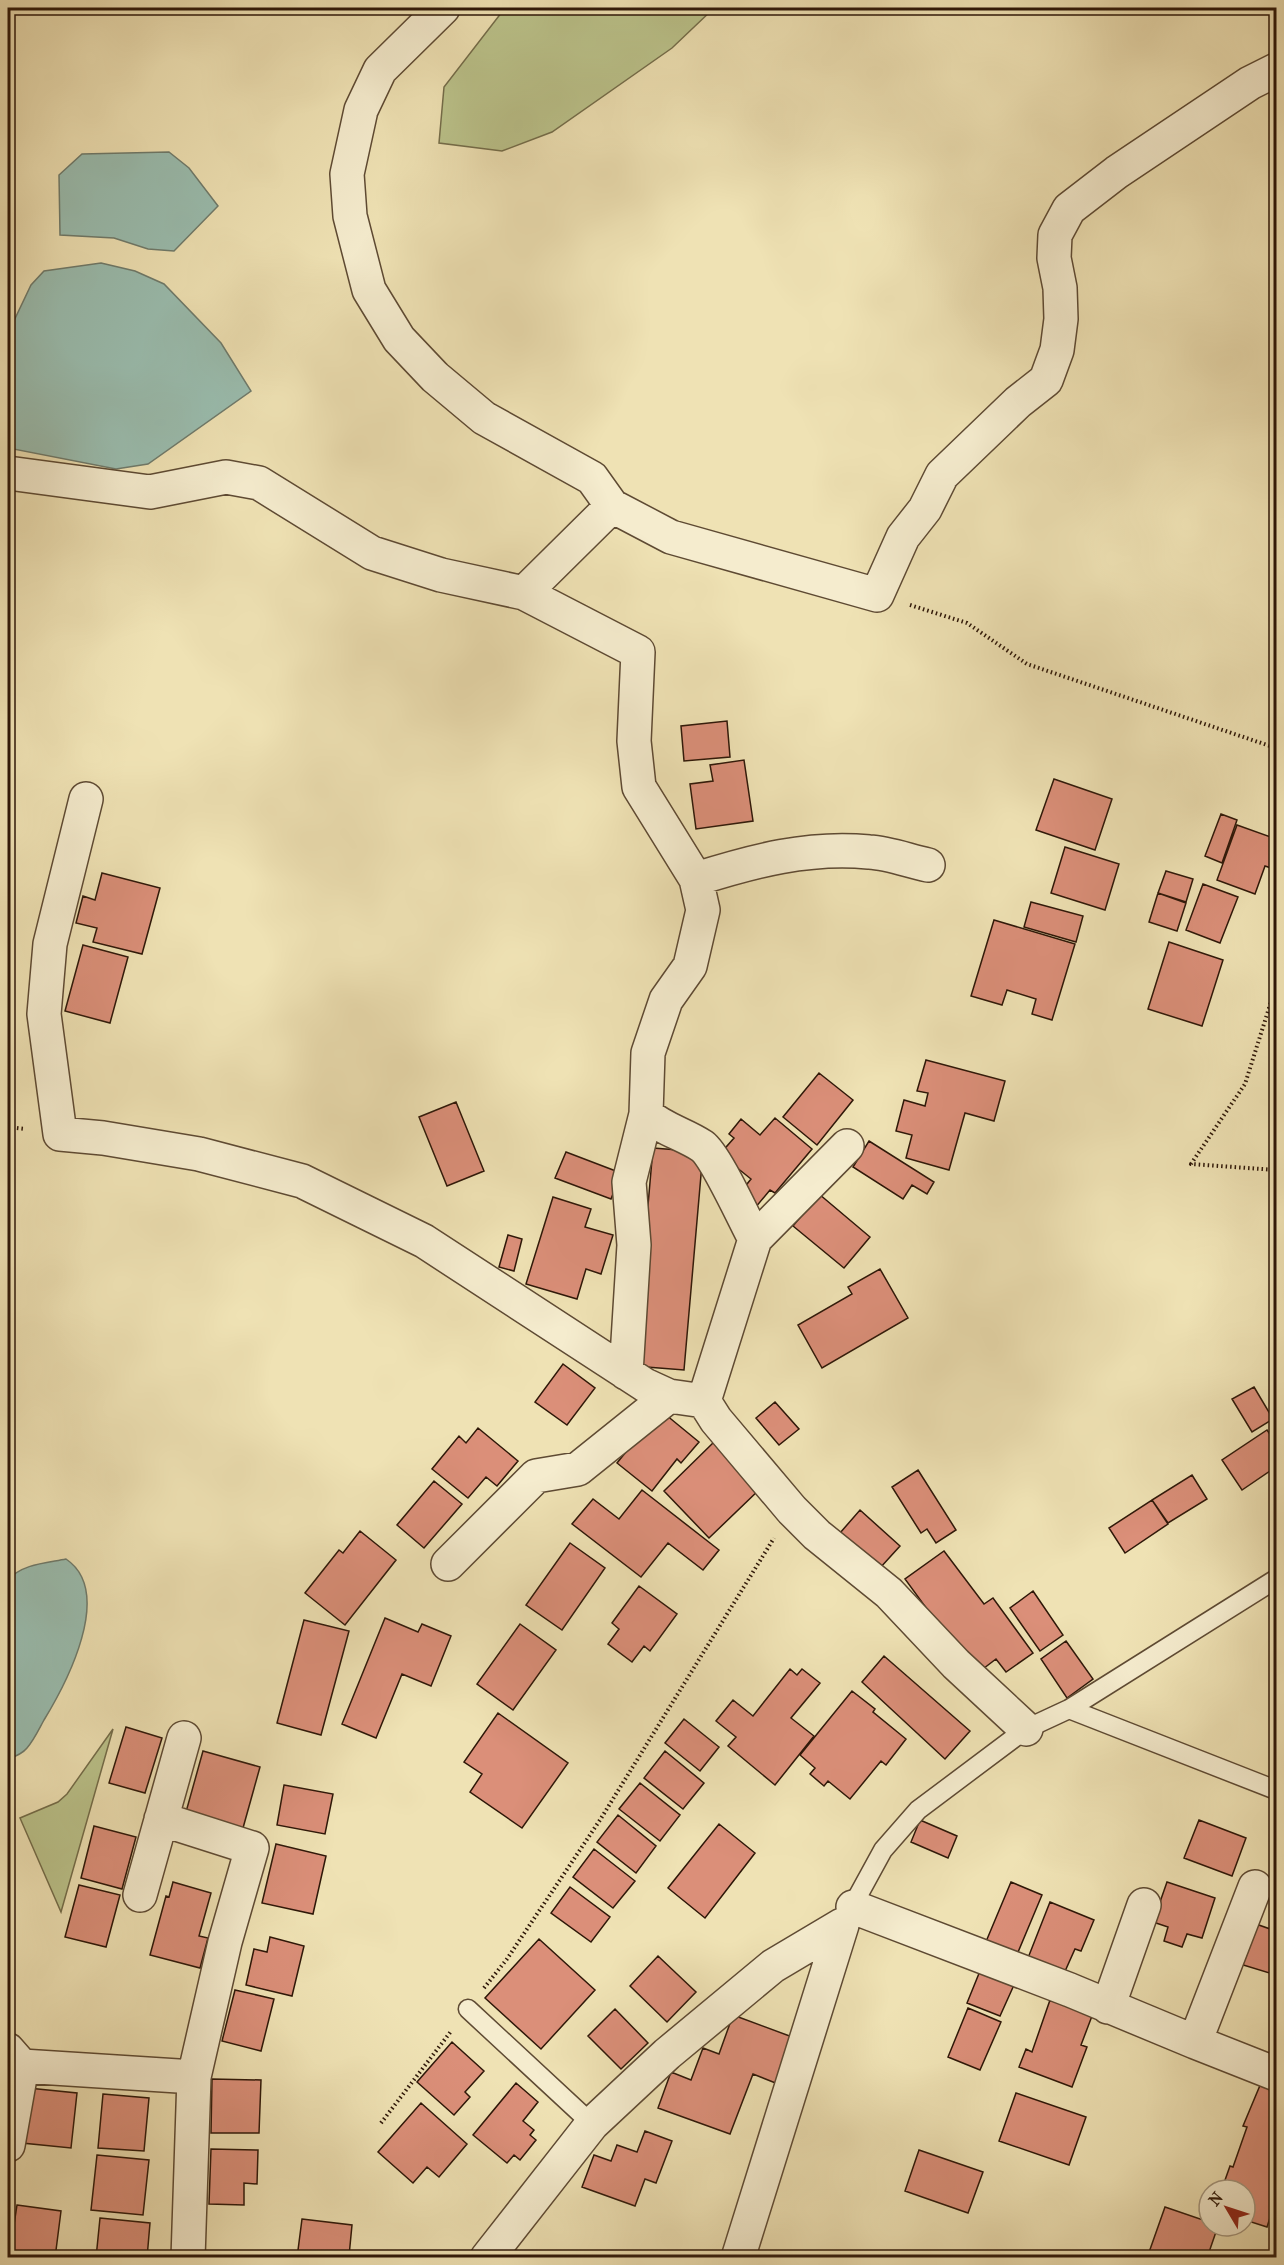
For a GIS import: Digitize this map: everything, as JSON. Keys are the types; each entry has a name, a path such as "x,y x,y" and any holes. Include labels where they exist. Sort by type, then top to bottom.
{"street":[{"path":"443,8 380,70 361,110 347,174 350,216 369,290 399,339 435,377 484,418 592,478 612,506 671,537 877,595 903,537 925,510 942,475 1018,402 1046,380 1057,350 1061,319 1060,288 1054,258 1055,235 1069,209 1117,172 1250,83 1276,70"},
{"path":"8,473 150,492 226,477 259,483 372,553 441,575 524,593 639,651 634,741 639,787 696,879 703,910 690,966 666,1000 648,1053 646,1114 629,1182 634,1245 626,1373"},
{"path":"524,593 612,506"},
{"path":"86,799 50,944 44,1014 60,1134 103,1138 199,1154 302,1181 423,1241 626,1373 669,1396 704,1401 716,1420 792,1510 817,1535 889,1593 956,1664 1026,1729"},
{"path":"696,879 746,863 802,852 870,852 928,865"},
{"path":"646,1114 656,1123 704,1148 728,1186 755,1239"},
{"path":"704,1401 755,1239 847,1146"},
{"path":"448,1564 537,1476 578,1469 669,1396"},
{"path":"140,1895 184,1738"},
{"path":"161,1819 252,1848 225,1942 194,2077 189,2258"},
{"path":"1195,2042 1255,1887"},
{"path":"1108,2007 1144,1905"},
{"path":"847,1916 1108,2007 1276,2074"},
{"path":"487,2258 592,2124 667,2054 773,1966 847,1916"},
{"path":"738,2258 847,1916"},
{"path":"8,2145 15,2058 194,2077"}],"lane":[{"path":"847,1916 883,1850 918,1810 1026,1729 1069,1709 1276,1579"},
{"path":"1069,1709 1276,1790"},
{"path":"468,2009 592,2124"}],"path":[{"path":"877,595 967,623 1027,664 1276,748"},
{"path":"1276,963 1274,971 1276,986 1245,1084 1191,1164 1276,1170"},
{"path":"381,2123 507,1959 600,1820 792,1510"}],"green space":[{"path":"505,8 714,8 672,48 552,132 502,151 439,143 444,87"},
{"path":"113,1729 61,1912 20,1818 58,1802 67,1794"}],"shaded area":[{"path":"169,152 189,168 218,206 174,251 148,249 114,238 60,235 59,175 82,154"},
{"path":"101,263 135,271 164,284 221,343 251,391 148,464 116,469 8,448 8,364 11,327 31,285 44,271"},
{"path":"66,1559 80,1574 86,1593 86,1615 82,1638 64,1684 30,1745 23,1752 8,1759 8,1580 27,1567"}],"building":[{"path":"727,721 730,757 684,761 681,726"},
{"path":"744,760 753,821 696,829 690,784 713,781 710,765"},
{"path":"1054,779 1112,799 1095,850 1036,830"},
{"path":"1221,814 1237,820 1222,863 1205,856"},
{"path":"1237,825 1276,839 1276,853 1271,868 1265,866 1255,894 1217,880"},
{"path":"1065,847 1119,864 1105,910 1051,893"},
{"path":"1166,871 1193,879 1186,902 1158,893"},
{"path":"102,873 160,888 142,954 93,942 97,928 76,923 83,896 95,900"},
{"path":"1203,884 1238,897 1220,943 1186,930"},
{"path":"1158,893 1186,903 1177,931 1149,922"},
{"path":"1031,902 1083,916 1076,942 1024,927"},
{"path":"994,920 1075,944 1052,1020 1032,1014 1036,999 1007,990 1002,1005 971,996"},
{"path":"1169,942 1223,960 1202,1026 1148,1009"},
{"path":"83,945 128,957 110,1023 65,1011"},
{"path":"926,1060 1005,1081 994,1121 965,1113 949,1170 906,1158 912,1135 896,1131 904,1100 925,1106 928,1093 917,1091"},
{"path":"819,1073 853,1100 817,1145 783,1117"},
{"path":"456,1102 484,1171 447,1186 419,1117"},
{"path":"775,1118 812,1149 775,1193 770,1190 755,1208 739,1194 751,1179 720,1154 734,1138 729,1134 741,1119 760,1135"},
{"path":"869,1141 934,1182 927,1194 912,1185 903,1199 853,1167"},
{"path":"653,1148 703,1152 684,1370 634,1366"},
{"path":"566,1152 621,1173 611,1199 555,1178"},
{"path":"819,1194 870,1237 844,1268 793,1226"},
{"path":"553,1197 591,1209 585,1227 613,1235 601,1274 586,1269 577,1299 526,1284"},
{"path":"508,1235 522,1239 514,1271 499,1267"},
{"path":"880,1269 908,1318 822,1368 798,1325 852,1294 848,1287"},
{"path":"563,1364 595,1388 567,1425 535,1402"},
{"path":"1254,1387 1273,1419 1252,1432 1232,1399"},
{"path":"775,1402 799,1429 779,1445 756,1418"},
{"path":"660,1410 699,1442 681,1463 677,1459 652,1491 617,1463"},
{"path":"478,1428 518,1461 497,1486 486,1477 468,1498 432,1469 459,1436 466,1443"},
{"path":"1267,1430 1276,1443 1276,1467 1242,1490 1222,1460"},
{"path":"716,1440 762,1487 709,1538 664,1491"},
{"path":"918,1470 956,1530 936,1543 927,1529 921,1533 892,1487"},
{"path":"1192,1475 1207,1499 1168,1523 1152,1500"},
{"path":"434,1481 462,1504 424,1548 397,1525"},
{"path":"642,1490 719,1550 703,1570 668,1543 641,1577 572,1524 593,1499 619,1519"},
{"path":"1152,1500 1168,1524 1125,1553 1109,1528"},
{"path":"860,1510 900,1546 880,1568 840,1533"},
{"path":"360,1531 396,1560 345,1625 305,1593 339,1550 343,1553"},
{"path":"570,1543 605,1568 562,1630 526,1605"},
{"path":"944,1551 984,1604 993,1598 1033,1653 1006,1672 996,1659 975,1675 905,1579"},
{"path":"639,1586 677,1614 650,1651 644,1646 632,1662 608,1644 619,1629 612,1623"},
{"path":"1033,1591 1063,1635 1040,1651 1010,1608"},
{"path":"385,1618 418,1632 422,1624 451,1636 431,1686 402,1674 376,1738 342,1724"},
{"path":"304,1620 349,1631 321,1735 277,1723"},
{"path":"520,1624 556,1650 513,1710 477,1684"},
{"path":"1066,1641 1093,1679 1067,1698 1041,1659"},
{"path":"884,1656 970,1731 945,1759 862,1682"},
{"path":"790,1669 797,1675 802,1669 820,1683 791,1718 814,1736 775,1785 728,1746 736,1737 716,1721 733,1700 753,1716"},
{"path":"852,1691 875,1709 873,1712 906,1739 886,1765 881,1761 850,1799 828,1781 824,1786 810,1774 815,1768 800,1755"},
{"path":"498,1713 568,1763 522,1828 470,1792 482,1774 464,1762"},
{"path":"684,1719 719,1747 700,1771 665,1743"},
{"path":"126,1727 162,1738 145,1793 109,1783"},
{"path":"203,1751 260,1767 243,1828 186,1812"},
{"path":"665,1751 704,1783 683,1809 644,1778"},
{"path":"640,1783 680,1815 660,1841 619,1809"},
{"path":"284,1785 333,1794 325,1834 277,1825"},
{"path":"618,1815 656,1846 636,1873 597,1842"},
{"path":"920,1820 957,1836 948,1858 911,1842"},
{"path":"1199,1820 1246,1838 1232,1876 1184,1858"},
{"path":"719,1824 755,1853 705,1918 668,1888"},
{"path":"94,1826 136,1837 122,1889 81,1878"},
{"path":"1276,1827 1276,1843 1271,1841"},
{"path":"276,1844 326,1856 313,1914 262,1903"},
{"path":"594,1849 635,1881 613,1908 573,1877"},
{"path":"173,1882 211,1893 199,1936 208,1938 200,1968 150,1955 166,1896 169,1897"},
{"path":"1011,1882 1042,1895 1016,1957 985,1944"},
{"path":"1167,1882 1215,1898 1202,1938 1187,1934 1182,1947 1164,1941 1168,1927 1153,1922"},
{"path":"79,1885 120,1895 106,1947 65,1937"},
{"path":"570,1887 610,1917 591,1942 551,1913"},
{"path":"1050,1902 1094,1920 1081,1951 1075,1949 1062,1978 1026,1963"},
{"path":"1253,1923 1276,1931 1276,1975 1240,1964"},
{"path":"270,1937 304,1946 292,1996 246,1985 254,1949 267,1952"},
{"path":"539,1939 595,1990 541,2049 485,1998"},
{"path":"658,1956 696,1992 667,2022 630,1986"},
{"path":"980,1971 1014,1985 1000,2016 967,2003"},
{"path":"235,1990 274,1999 261,2051 222,2041"},
{"path":"1050,2000 1092,2016 1081,2045 1087,2047 1072,2087 1019,2067 1026,2049 1032,2052"},
{"path":"968,2008 1001,2022 980,2070 948,2057"},
{"path":"615,2009 648,2043 621,2069 588,2036"},
{"path":"733,2015 795,2038 778,2084 753,2074 730,2134 658,2108 671,2072 691,2080 703,2048 719,2054"},
{"path":"452,2042 484,2071 465,2092 470,2097 454,2115 417,2082"},
{"path":"212,2079 261,2080 259,2133 211,2133"},
{"path":"516,2083 538,2102 523,2121 534,2130 530,2135 536,2140 520,2160 514,2155 507,2163 473,2135"},
{"path":"1261,2083 1276,2089 1276,2199 1267,2227 1257,2224 1257,2178 1226,2178 1230,2166 1233,2167 1247,2127 1243,2126"},
{"path":"28,2088 77,2093 71,2148 22,2143"},
{"path":"1016,2093 1086,2117 1069,2165 999,2141"},
{"path":"103,2094 149,2098 144,2151 98,2148"},
{"path":"421,2103 467,2144 439,2177 427,2167 413,2183 378,2152"},
{"path":"645,2131 672,2141 656,2183 645,2179 635,2206 582,2187 594,2155 611,2161 617,2145 637,2152"},
{"path":"211,2149 258,2150 257,2184 244,2183 244,2205 209,2204"},
{"path":"919,2150 983,2172 968,2213 905,2191"},
{"path":"97,2155 149,2160 143,2215 91,2210"},
{"path":"17,2205 61,2211 55,2258 9,2258"},
{"path":"1165,2207 1197,2218 1197,2238 1214,2238 1207,2258 1147,2258"},
{"path":"100,2218 150,2223 147,2258 96,2258"},
{"path":"302,2219 352,2225 349,2256 297,2258"}]}
